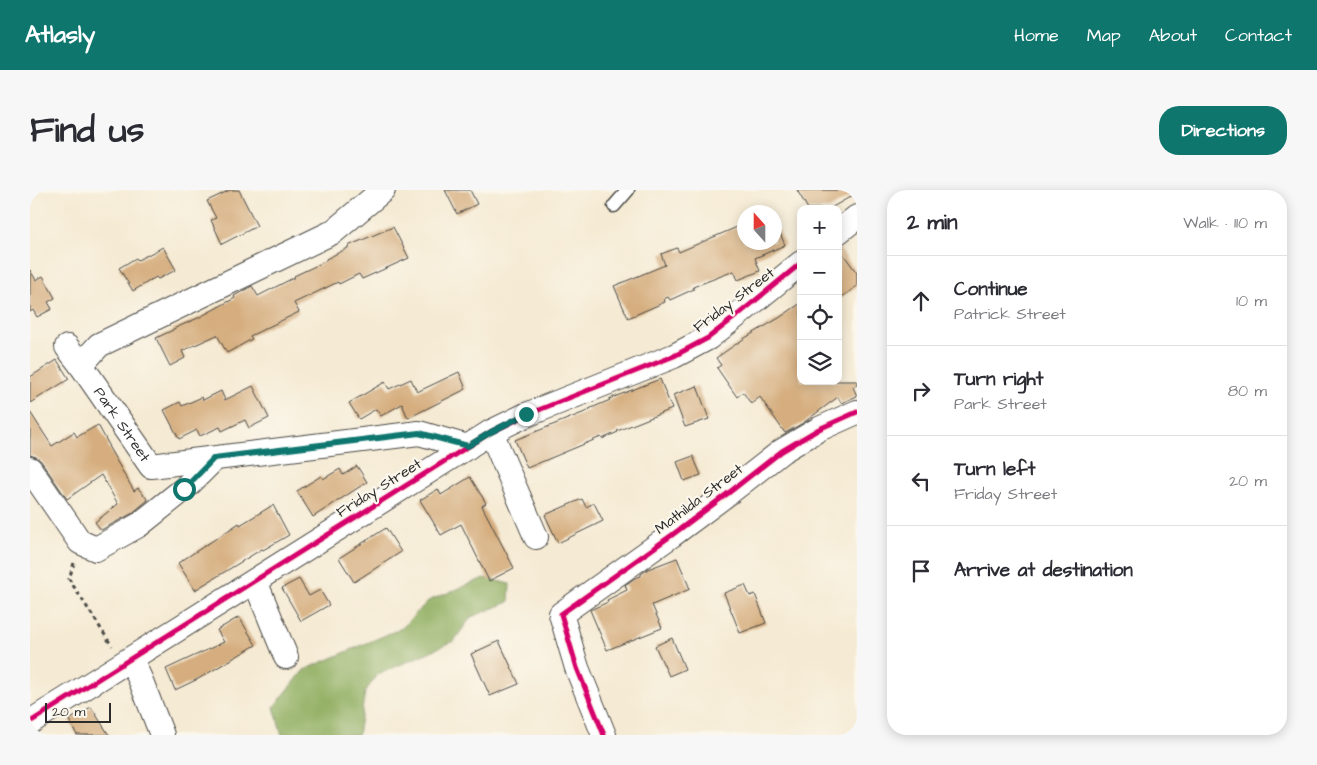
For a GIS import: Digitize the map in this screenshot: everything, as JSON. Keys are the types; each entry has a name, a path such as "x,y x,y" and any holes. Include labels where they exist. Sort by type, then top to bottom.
{"street":[{"path":"81,365 99,345 333,232 383,190"},
{"path":"842,229 857,217"},
{"name":"Friday Street","path":"30,722 491,432 526,414 674,356 708,338 797,266"},
{"name":"Park Street","path":"67,347 151,466 419,433 468,446"},
{"name":"Mathilda Street","path":"604,735 577,668 560,614 679,530 782,451 819,429 857,412"},
{"path":"491,432 536,537"},
{"path":"30,468 80,542 96,549 139,525 184,489 214,458"},
{"path":"255,581 286,657"},
{"path":"127,661 141,681 162,735"}],"lane":[{"path":"614,206 628,190"}],"path":[{"path":"80,542 69,579 127,661"}],"green space":[{"path":"484,578 510,584 509,602 471,617 454,641 377,675 365,692 358,735 282,735 274,707 304,670 402,628 428,601"}],"building":[{"path":"230,190 239,190 257,226 222,244 211,220 216,218 207,201"},
{"path":"445,190 470,190 477,204 457,214"},
{"path":"797,190 857,190 857,193 836,205 806,205"},
{"path":"393,227 409,258 362,279 359,274 339,284 338,282 294,303 299,312 250,336 252,339 227,353 217,335 182,351 185,358 170,366 156,338 235,298 234,296 252,286 258,296 326,261 326,259 348,248 348,246"},
{"path":"737,227 737,250 773,250 755,258 760,271 738,280 734,271 693,287 694,289 670,300 668,297 664,299 665,302 628,318 614,286 665,265 661,254 677,248 679,252"},
{"path":"163,247 176,270 158,279 156,277 133,291 119,268 136,258 138,260"},
{"path":"842,252 857,273 857,286 842,297"},
{"path":"30,270 36,280 43,276 55,298 48,302 52,309 37,317 33,310 30,312"},
{"path":"797,306 797,385 842,385 842,381 857,381 857,384 853,387 857,396 841,403 838,397 803,423 785,433 760,397 751,404 743,392 737,397 717,368 721,365 716,358"},
{"path":"57,360 69,379 30,403 30,377"},
{"path":"459,372 466,389 408,418 402,404 381,416 376,409 359,419 349,403 385,382 389,389 411,379 417,392"},
{"path":"660,379 672,409 527,468 515,440"},
{"path":"253,386 269,418 249,428 245,420 222,431 220,427 200,436 197,430 179,439 164,410 180,402 182,406 202,397 203,400 221,391 225,400"},
{"path":"697,386 709,419 685,427 673,395"},
{"path":"30,412 52,446 74,432 77,437 98,425 134,491 138,488 148,500 131,514 101,530 95,522 118,504 101,475 67,499 41,461 30,455"},
{"path":"693,456 701,475 684,481 677,462"},
{"path":"357,466 367,482 313,517 297,491 321,476 323,479 340,469 343,475"},
{"path":"470,477 486,503 482,506 514,568 489,581 461,524 441,535 420,500 438,489 441,495"},
{"path":"582,499 586,507 594,503 603,521 558,543 545,515"},
{"path":"273,505 289,535 262,549 195,590 178,563 239,523 240,525"},
{"path":"386,528 401,552 354,582 339,558"},
{"path":"677,558 690,589 652,605 662,628 607,650 590,610 608,602 607,600 627,590 625,585 641,576 648,569"},
{"path":"299,579 309,596 320,590 329,605 301,621 282,588"},
{"path":"745,585 750,596 755,594 766,623 740,633 724,593"},
{"path":"239,617 256,645 198,679 175,690 166,669 224,642 217,630"},
{"path":"672,638 685,669 669,676 655,646"},
{"path":"499,641 519,684 490,696 471,654"},
{"path":"91,707 109,735 77,735 69,720"}],"cycle path":[{"path":"30,722 491,432 526,415 674,356 708,338 797,266"},
{"path":"604,735 577,668 561,614 672,535 782,451 819,429 857,412"}],"route":[{"path":"184,489 214,458 419,433 468,446 526,414"}]}
